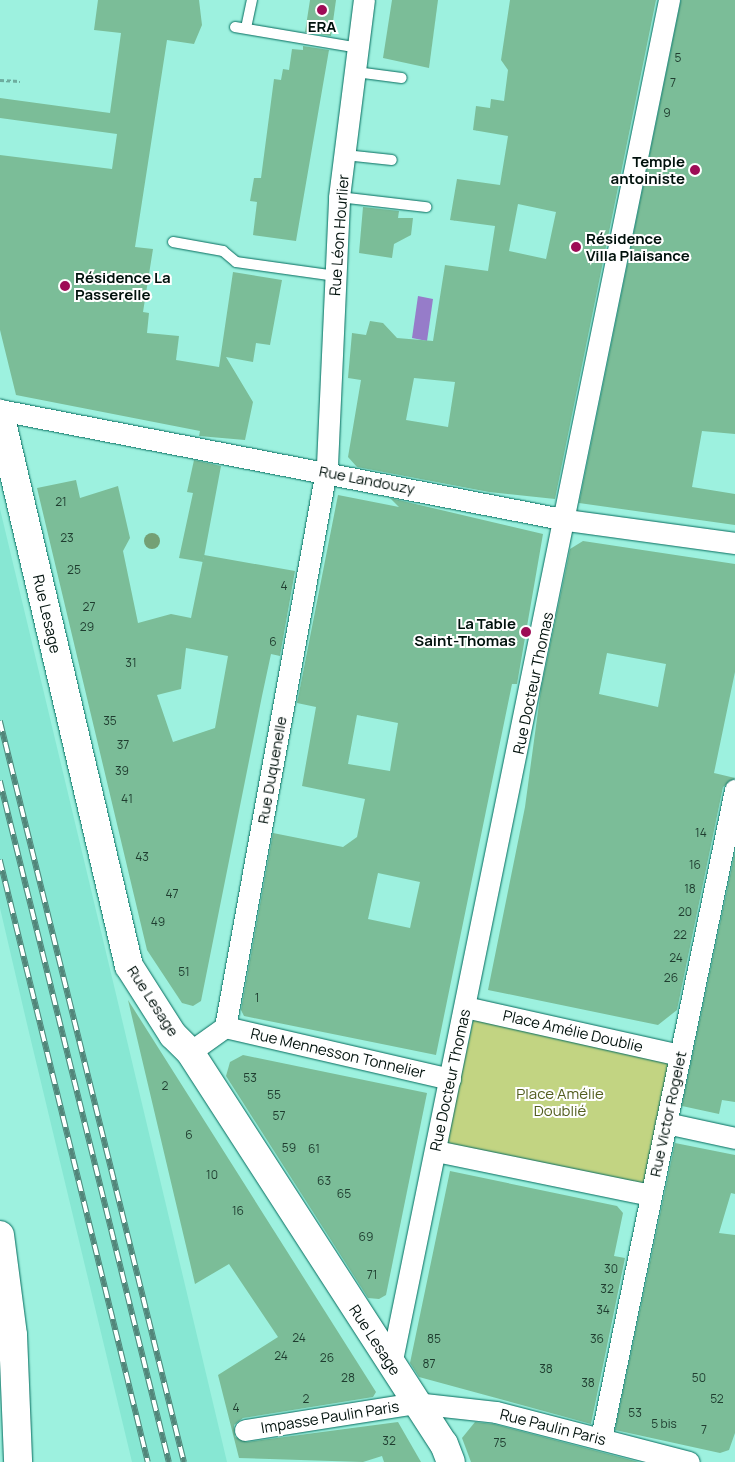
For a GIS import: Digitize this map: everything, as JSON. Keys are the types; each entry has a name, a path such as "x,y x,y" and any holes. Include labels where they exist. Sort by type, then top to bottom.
{"street":[{"name":"Rue Léon Hourlier","path":"326,471 340,197 364,0"},
{"name":"Rue Docteur Thomas","path":"391,1366 567,520 669,0"},
{"name":"Rue Landouzy","path":"0,410 326,471 567,520 735,543"},
{"name":"Rue Lesage","path":"0,414 129,966 173,1035 190,1052 391,1366 444,1444 451,1462"},
{"name":"Rue Duquenelle","path":"226,1027 326,471"},
{"name":"Rue Victor Rogelet","path":"601,1438 735,790"},
{"name":"Place Amélie Doublie","path":"465,1007 680,1055"},
{"path":"190,1052 226,1027"},
{"name":"Rue Mennesson Tonnelier","path":"226,1027 450,1079"},
{"path":"666,1123 735,1138"},
{"path":"436,1151 651,1195"},
{"path":"0,1235 13,1335 18,1462"},
{"name":"Rue Paulin Paris","path":"416,1403 496,1412 689,1462"},
{"name":"Impasse Paulin Paris","path":"244,1430 416,1403"}],"lane":[{"path":"246,28 252,0"},
{"path":"235,26 358,48"},
{"path":"356,72 402,78"},
{"path":"345,155 392,160"},
{"path":"340,197 426,207"},
{"path":"174,242 223,251 236,262 336,276"}],"path":[{"path":"0,80 20,81"}],"shaded area":[{"path":"418,296 433,299 427,341 412,338"},
{"path":"0,509 227,1462 132,1462 27,1024 0,908"}],"green space":[{"name":"Place Amélie Doublié","path":"474,1017 673,1059 646,1187 446,1145"}],"building":[{"path":"98,0 199,0 202,25 194,44 167,40 135,247 153,249 143,312 149,313 147,333 179,336 176,360 219,367 233,272 282,280 270,345 256,343 253,362 226,357 253,402 245,440 199,436 200,431 16,395 0,330 0,155 112,169 117,134 0,118 0,98 110,113 121,33 94,30"},
{"name":"ERA","path":"310,0 336,0 331,36 305,32"},
{"path":"392,0 438,0 429,68 383,58"},
{"path":"510,0 656,0 555,499 489,492 357,467 348,457 361,380 348,378 352,333 366,335 370,321 383,323 397,338 433,341 445,265 488,271 495,226 450,220 457,179 500,185 508,136 473,130 476,106 490,108 491,99 504,101 508,70 501,60","holes":["518,204 556,212 546,259 509,251","414,378 455,382 448,427 406,420"]},
{"path":"681,0 735,0 735,434 702,431 692,487 735,494 735,525 579,503"},
{"path":"303,46 329,50 296,241 253,235 257,202 250,201 254,178 261,178 274,79 281,80 283,69 289,70 292,49 303,50"},
{"path":"363,207 399,211 398,218 413,218 411,235 394,244 392,258 359,253"},
{"path":"194,460 221,466 203,562 179,558 193,493 187,492"},
{"path":"76,480 80,498 118,486 130,538 123,551 138,623 171,614 191,618 204,555 295,571 280,656 271,654 201,1001 193,1006 182,1003 147,950 37,488","holes":["186,648 228,656 215,728 173,742 157,695 181,689"]},
{"path":"338,495 399,507 390,498 543,534 517,684 512,684 436,1055 244,1016 241,1010 273,833 343,847 357,837 365,799 302,786 316,707 297,703","holes":["357,715 398,723 390,771 348,764","378,873 420,882 410,928 368,919"]},
{"path":"583,541 735,564 735,672 714,773 735,778 723,787 677,1010 658,1025 488,990 525,807 541,689 570,549","holes":["607,653 666,664 658,707 599,694"]},
{"path":"735,852 735,1102 722,1100 719,1114 682,1106"},
{"path":"128,1000 376,1392 373,1397 243,1418 234,1425 235,1437 247,1442 398,1422 421,1462 384,1462 382,1456 363,1462 239,1458 218,1375 278,1337 229,1264 195,1284"},
{"path":"243,1055 427,1093 386,1295 379,1299 368,1298 226,1076 230,1062"},
{"path":"675,1143 735,1155 735,1194 731,1193 719,1233 735,1235 735,1433 729,1450 720,1453 615,1430"},
{"path":"450,1171 617,1206 623,1213 614,1256 625,1258 591,1424 419,1377 410,1363"},
{"path":"475,1422 494,1424 639,1462 471,1462 462,1438"}],"railway":[{"path":"0,721 184,1462"},
{"path":"0,781 169,1462"},
{"path":"0,860 148,1462"}],"place":[{"name":"ERA","path":"322,10"},
{"name":"Temple antoiniste","path":"695,170"},
{"name":"Résidence Villa Plaisance","path":"576,247"},
{"name":"Résidence La Passerelle","path":"65,286"},
{"name":"La Table Saint-Thomas","path":"526,632"}]}
